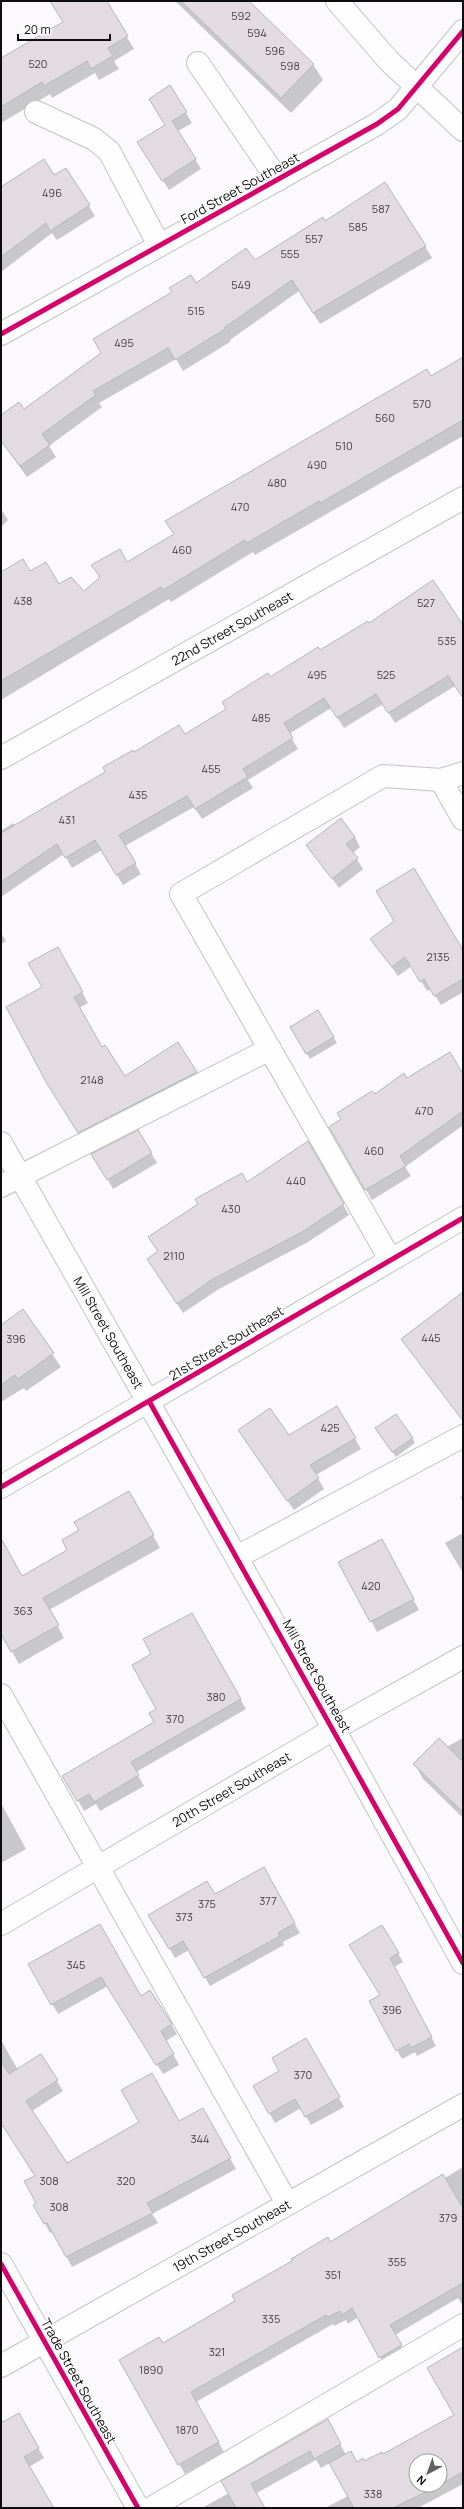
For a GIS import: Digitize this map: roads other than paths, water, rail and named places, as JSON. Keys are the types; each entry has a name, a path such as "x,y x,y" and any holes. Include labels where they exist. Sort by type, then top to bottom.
{"street":[{"path":"337,1 389,61 417,85 463,130"},
{"name":"Ford Street Southeast","path":"1,334 377,124 398,109 463,31"},
{"path":"198,63 278,180"},
{"path":"36,112 94,139 109,151 159,245"},
{"name":"22nd Street Southeast","path":"1,758 463,498"},
{"path":"390,1259 181,894 383,776 441,780 463,773"},
{"path":"441,780 463,819"},
{"path":"1,1186 270,1049"},
{"name":"Mill Street Southeast","path":"1,1143 149,1401 334,1729 463,1963"},
{"name":"21st Street Southeast","path":"1,1487 390,1259 463,1218"},
{"path":"237,1557 463,1436"},
{"name":"20th Street Southeast","path":"1,1924 334,1729 463,1657"},
{"path":"1,1695 287,2203"},
{"name":"19th Street Southeast","path":"1,2366 287,2203 463,2105"},
{"name":"Trade Street Southeast","path":"1,2264 138,2508"},
{"path":"152,2508 463,2325"}]}
